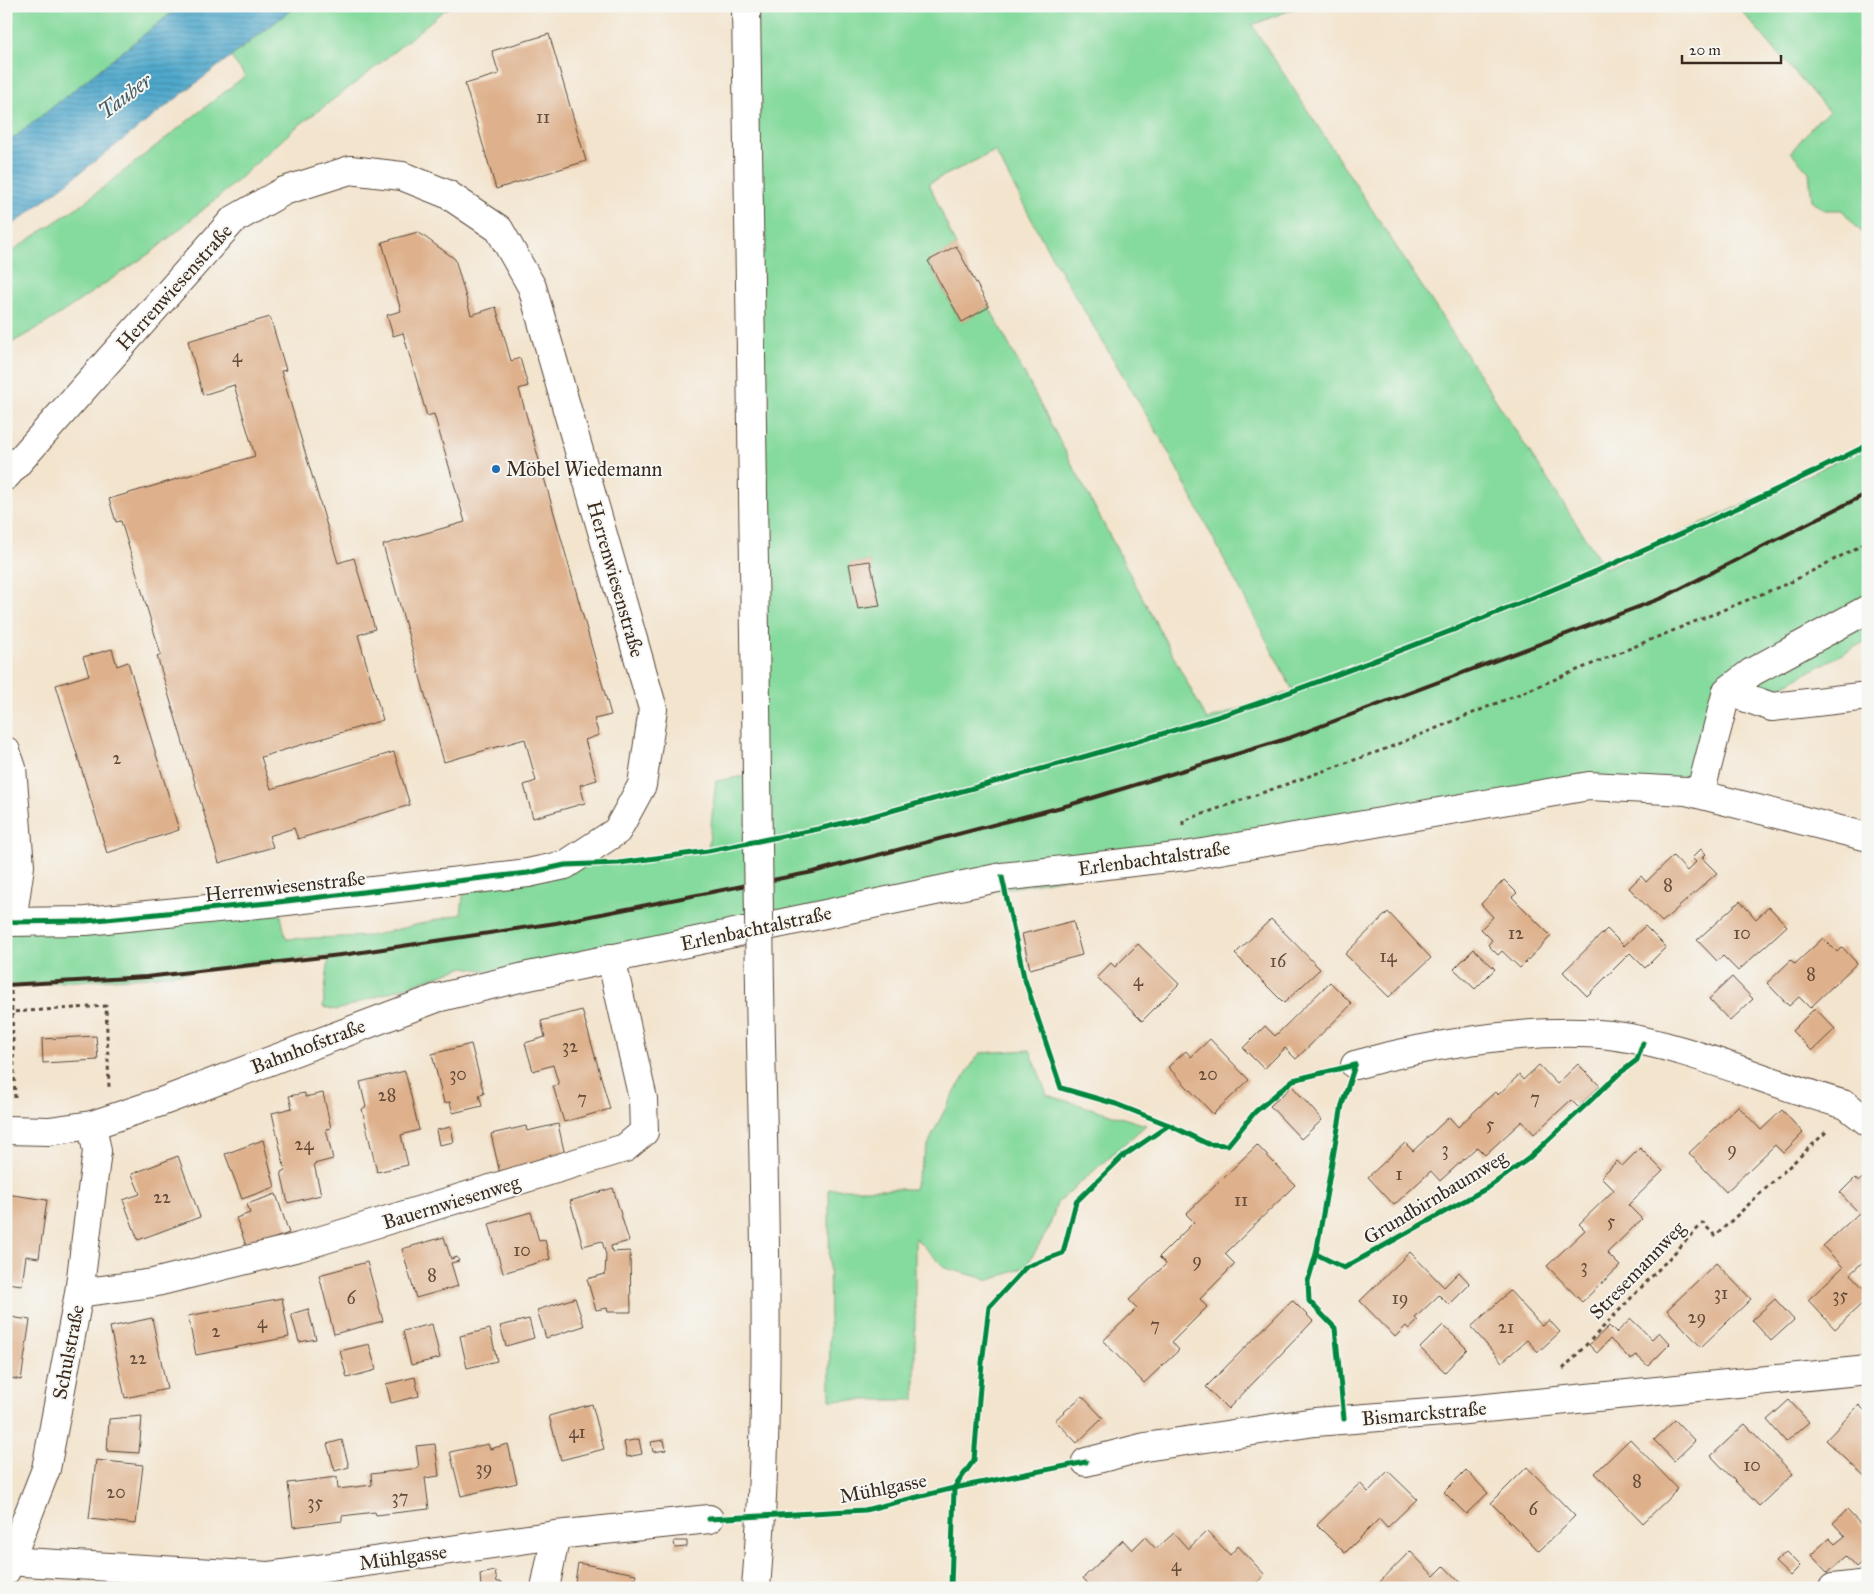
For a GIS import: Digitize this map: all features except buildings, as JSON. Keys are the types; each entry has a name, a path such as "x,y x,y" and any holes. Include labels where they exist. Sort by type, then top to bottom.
{"street":[{"path":"746,6 765,1330 763,1490 756,1588"},
{"name":"Herrenwiesenstraße","path":"6,476 233,220 284,191 350,170 402,176 447,194 499,229 532,287 653,709 642,785 617,831 565,865 528,873 278,902 86,921 9,922 20,866 12,768 6,751"},
{"path":"1700,794 1727,690 1752,672 1868,609"},
{"path":"1727,690 1772,707 1868,696"},
{"name":"Erlenbachtalstraße","path":"611,958 1002,877 1185,856 1589,786 1686,791 1868,837"},
{"name":"Bahnhofstraße","path":"6,1130 49,1130 92,1125 161,1102 437,998 611,958"},
{"name":"Bauernwiesenweg","path":"79,1293 153,1283 300,1247 625,1148 644,1132 643,1099 611,958"},
{"path":"1355,1066 1414,1052 1498,1038 1555,1034 1610,1035 1675,1049 1846,1105 1868,1122"},
{"name":"Schulstraße","path":"7,1565 46,1469 79,1293 97,1151 92,1125"},
{"name":"Bismarckstraße","path":"1086,1462 1145,1447 1315,1422 1548,1402 1868,1370"},
{"name":"Mühlgasse","path":"7,1565 268,1576 556,1535 709,1519"},
{"path":"545,1588 556,1535"},
{"path":"1833,1588 1868,1584"}],"path":[{"path":"1185,856 1183,821 1397,745 1791,582 1868,542"},
{"path":"11,992 15,1102"},
{"path":"6,1012 106,1006 109,1079"}],"green space":[{"path":"6,6 180,6 6,144"},
{"path":"296,6 453,6 443,11 367,74 294,129 222,194 153,251 48,322 6,346 6,255 82,204 245,76 231,57"},
{"path":"746,6 1301,6 1252,25 1605,568 1812,473 1868,445 1868,640 1755,701 1727,691 1700,794 1589,786 1185,856 524,977 464,967 337,1010 323,1007 329,956 146,977 6,985 6,922 278,902 286,939 370,936 461,914 465,880 565,865 619,863 708,851 716,781 757,774","holes":["995,151 1048,250 1165,446 1293,691 1207,720 989,307 961,322 928,262 956,246 929,183","870,561 880,606 859,609 849,564"]},
{"path":"1737,6 1868,6 1868,240 1842,210 1824,210 1812,200 1809,172 1791,152 1817,121 1829,112"},
{"path":"1030,1050 1047,1095 1146,1125 1057,1203 1049,1228 1026,1267 990,1280 945,1268 915,1238 915,1400 830,1400 829,1189 914,1189 925,1153 941,1118 959,1085 980,1053"}],"water":[{"name":"Tauber","path":"180,6 296,6 15,223 6,228 6,144"}],"railway":[{"path":"6,985 146,977 349,954 556,923 813,872 1069,805 1289,738 1662,598 1868,493"}],"cycle path":[{"path":"6,922 86,921 278,902 528,873 565,865 619,863 708,851 873,816 1166,733 1252,706 1318,682 1567,584 1749,503 1868,445"},
{"path":"1002,877 1024,977 1061,1088 1116,1104 1169,1125"},
{"name":"Grundbirnbaumweg","path":"1316,1254 1344,1268 1489,1187 1528,1159 1620,1073 1637,1060 1643,1043"},
{"path":"1344,1419 1335,1328 1309,1301 1308,1281 1316,1254 1342,1105 1355,1065"},
{"path":"951,1588 954,1488 974,1460 982,1363 989,1307 1026,1267 1063,1253 1076,1202 1122,1157 1169,1125 1208,1144 1228,1145 1255,1112 1293,1080 1355,1065"},
{"path":"709,1519 865,1510 954,1488 1086,1462"}],"place":[{"name":"Möbel Wiedemann","path":"496,469"}]}
